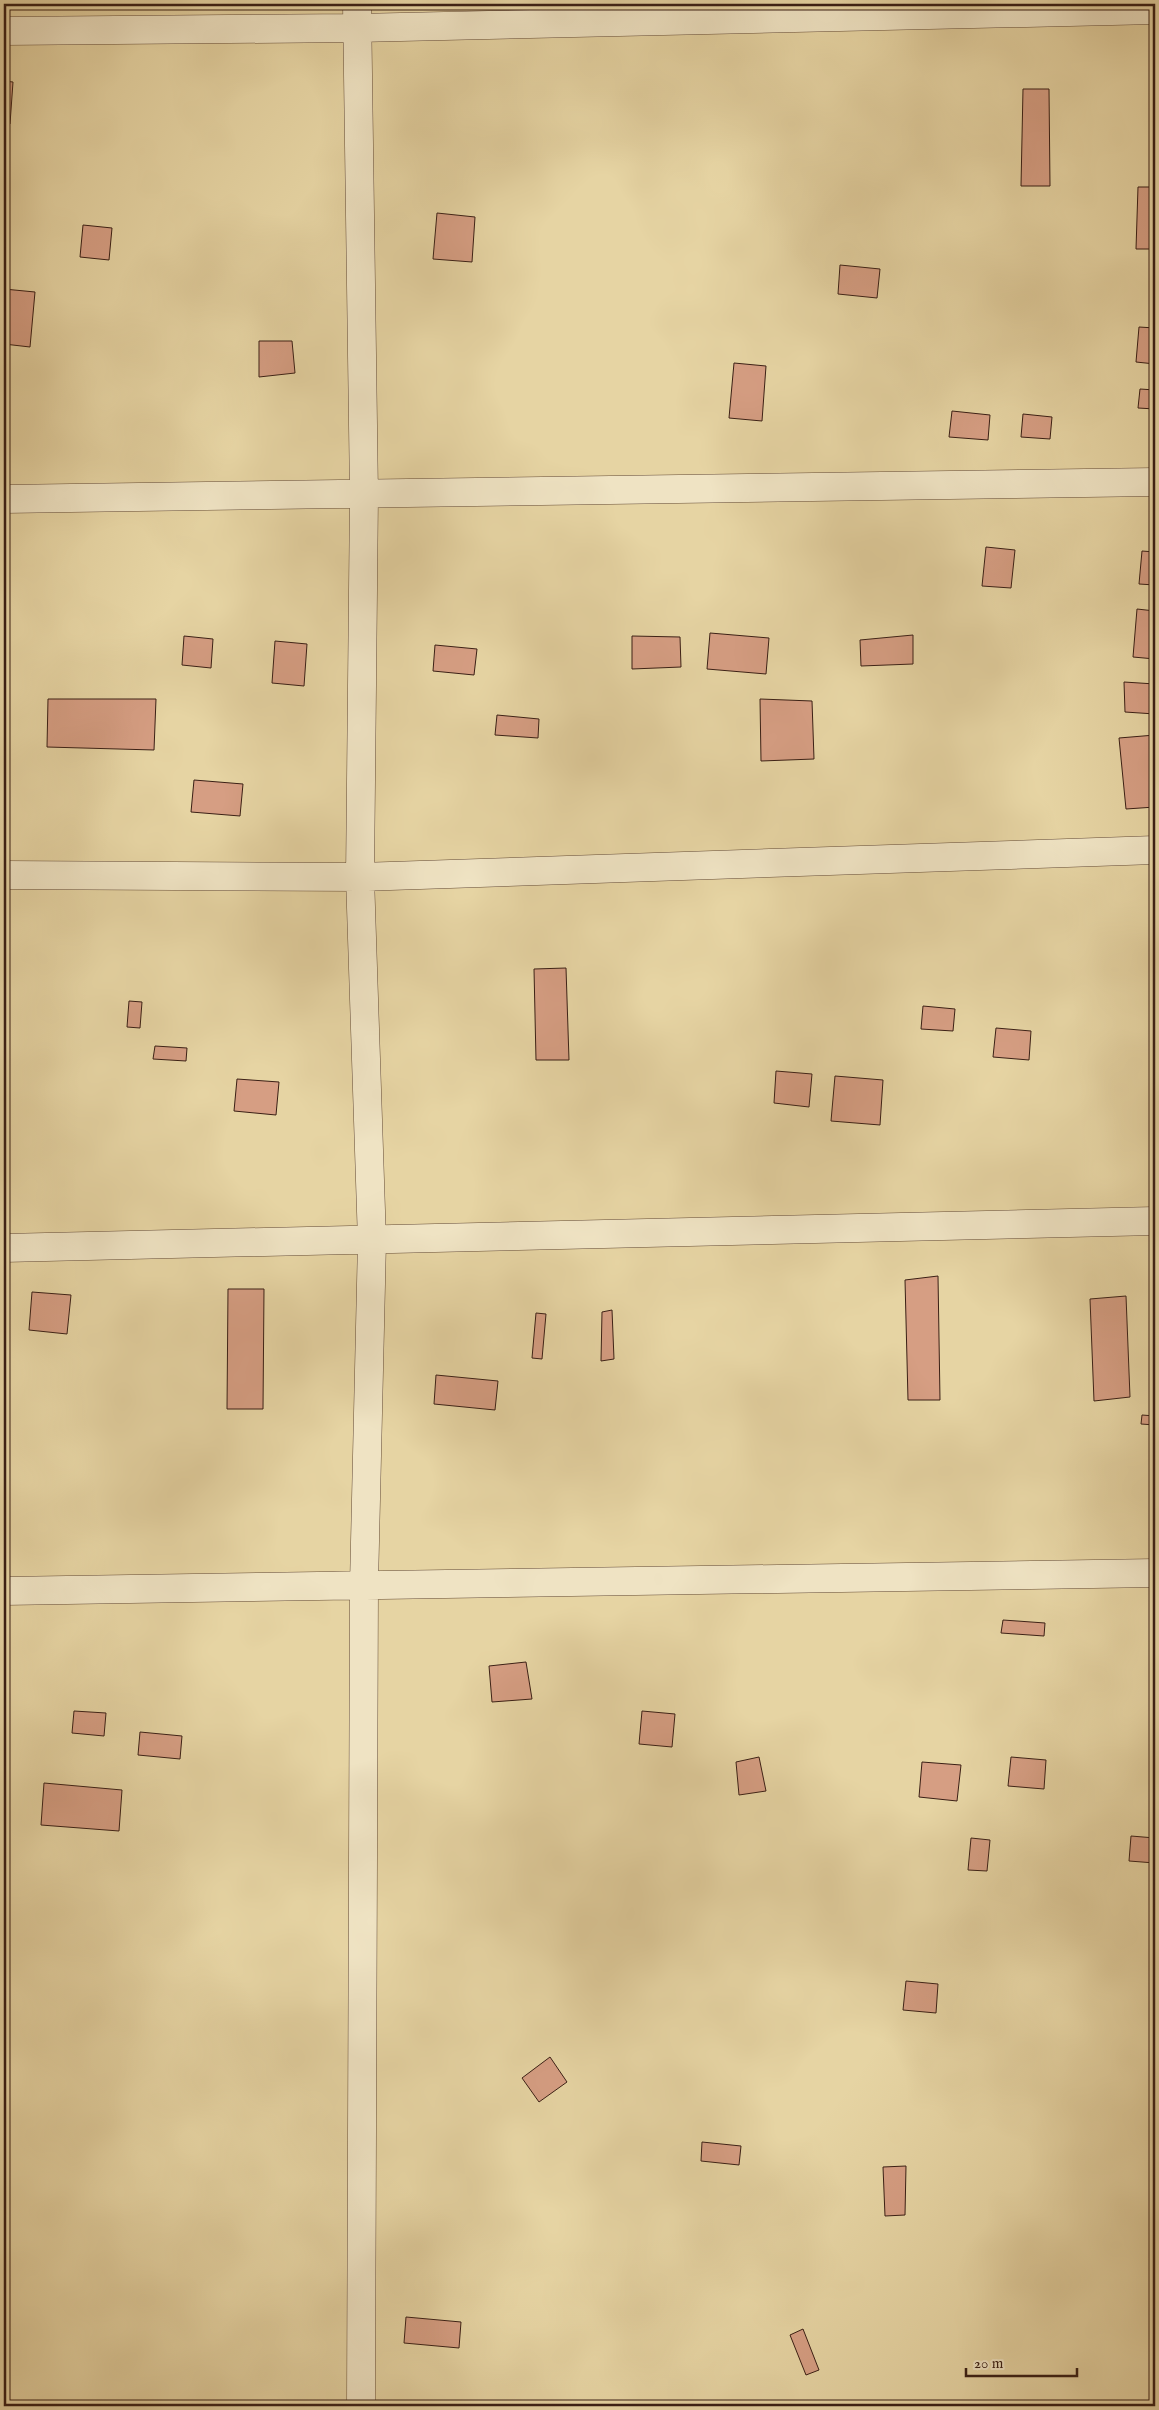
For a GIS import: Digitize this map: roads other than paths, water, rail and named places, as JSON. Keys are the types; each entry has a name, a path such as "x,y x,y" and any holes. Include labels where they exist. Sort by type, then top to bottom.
{"street":[{"path":"4,31 357,16 1155,10"},
{"path":"357,16 364,495 360,877 372,1241 364,1585 361,2406"},
{"path":"4,499 1155,482"},
{"path":"4,875 360,877 1155,850"},
{"path":"4,1248 372,1241 1155,1221"},
{"path":"4,1590 1155,1572"}]}
